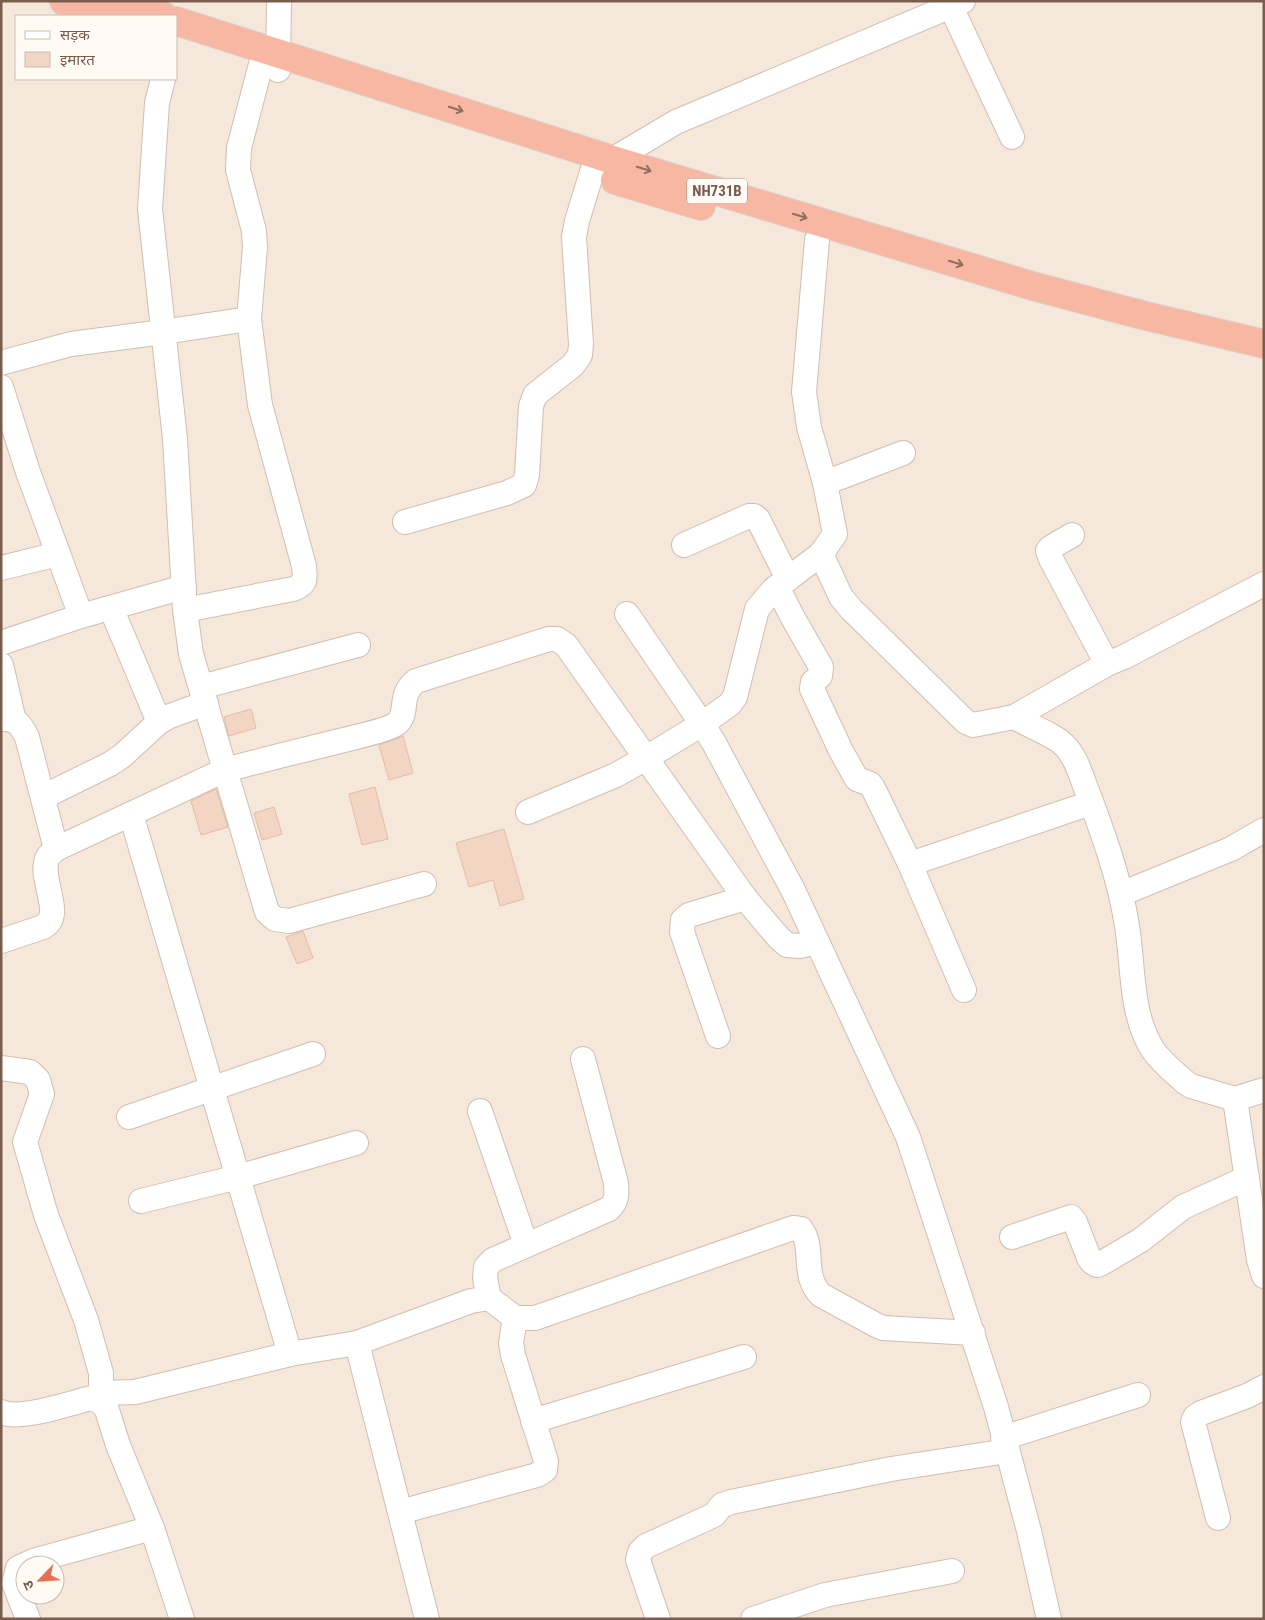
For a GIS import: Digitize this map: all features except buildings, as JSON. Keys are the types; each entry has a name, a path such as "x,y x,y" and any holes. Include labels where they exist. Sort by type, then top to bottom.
{"highway":[{"path":"64,1 106,15"},
{"path":"116,1 160,15"},
{"name":"NH731B","path":"178,21 272,62"},
{"name":"NH731B","path":"178,38 272,62 419,106 602,166 1036,287 1264,344"},
{"name":"NH731B","path":"602,166 654,192 1037,305 1264,361"}],"street":[{"path":"1,642 112,608 185,599 293,590 301,586 304,580 304,566 262,416 249,319 255,248 254,232 238,170 237,159 239,148 272,62 279,1"},
{"path":"405,522 507,493 524,485 527,475 533,399 535,395 573,365 580,355 581,344 574,237 577,221 602,166 676,122 957,4 1012,137"},
{"path":"163,80 157,103 150,209 175,439 185,599 191,654 267,912 275,919 289,921 424,884"},
{"path":"528,812 616,775 702,724 730,704 735,697 757,609 782,583 820,554 835,534 825,483 809,427 804,392 817,240"},
{"path":"1,363 71,344 249,319"},
{"path":"1,387 28,472 81,616"},
{"path":"825,483 903,453"},
{"path":"684,545 749,516 754,516 758,519 793,618 821,667 820,676 813,682 812,689 855,776 857,779 870,784 873,788 910,864 964,990"},
{"path":"1072,535 1048,551 1107,664"},
{"path":"1,568 58,554"},
{"path":"820,554 841,596 851,609 966,722 974,725 1014,717 1107,664 1132,653 1264,584"},
{"path":"112,608 159,722"},
{"path":"627,614 714,742 789,882 908,1137 996,1407 1029,1531 1049,1619"},
{"path":"1,941 49,924 53,915 45,868 48,857 56,849 225,770 364,735 395,725 402,716 404,697 408,687 416,681 549,639 558,639 566,645 745,898 779,938 787,945 799,946 817,942"},
{"path":"43,796 110,764 122,756 159,722 204,695 358,644"},
{"path":"1,665 8,720 19,724 27,737 56,849"},
{"path":"1014,717 1063,743 1075,761 1091,802 1121,894 1127,922 1134,987 1142,1029 1153,1050 1191,1086 1234,1099 1264,1090"},
{"path":"910,864 1091,802"},
{"path":"130,814 290,1354"},
{"path":"1121,894 1231,849 1264,830"},
{"path":"718,1036 682,932 683,920 689,915 745,898"},
{"path":"129,1117 313,1054"},
{"path":"583,1059 616,1183 617,1195 615,1203 609,1210 493,1260 486,1267 485,1278 489,1298 515,1318 542,1316 793,1228 801,1228 805,1234 810,1276 814,1288 821,1295 883,1328 972,1333"},
{"path":"1,1068 30,1072 38,1080 42,1094 25,1142 46,1215 86,1320 101,1373 101,1397 152,1528 182,1619"},
{"path":"1234,1099 1259,1260 1264,1276"},
{"path":"480,1112 526,1245"},
{"path":"141,1202 238,1177 356,1143"},
{"path":"1012,1236 1071,1217 1075,1222 1089,1258 1097,1265 1141,1240 1183,1207 1247,1178"},
{"path":"1,1412 8,1415 27,1414 91,1398 135,1392 290,1354 358,1343 471,1301 489,1298"},
{"path":"400,1512 538,1475 545,1470 546,1461 513,1355 511,1343 515,1318"},
{"path":"358,1343 427,1619"},
{"path":"533,1421 744,1357"},
{"path":"1218,1518 1193,1422 1195,1417 1201,1413 1264,1388"},
{"path":"658,1619 638,1560 640,1552 646,1546 714,1514 722,1505 1005,1444 1138,1395"},
{"path":"28,1619 14,1583 18,1568 33,1561 152,1528"},
{"path":"762,1618 825,1594 952,1571"}],"shaded area":[{"path":"1,1 1264,1 1264,1619 1,1619"}]}
